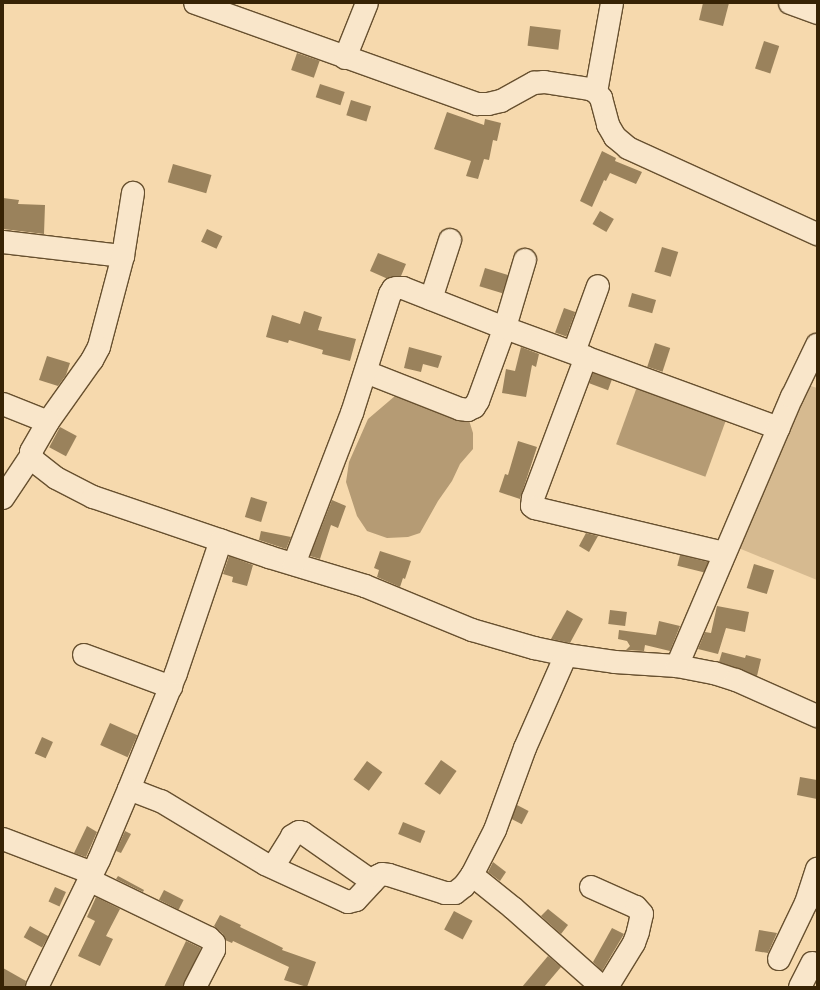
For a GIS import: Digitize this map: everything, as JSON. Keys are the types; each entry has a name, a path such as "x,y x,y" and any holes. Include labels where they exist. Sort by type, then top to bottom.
{"street":[{"path":"196,3 345,58 477,104 488,104 501,101 534,83 544,82 590,89 596,92 601,98 608,125 616,137 628,148 817,234"},
{"path":"345,58 367,3"},
{"path":"596,92 612,3"},
{"path":"790,3 817,13"},
{"path":"3,498 31,456 31,452 48,422 92,360 99,347 123,256 133,193"},
{"path":"431,299 450,240"},
{"path":"3,242 123,256"},
{"path":"366,372 460,409 468,410 474,407 478,401 504,327 525,260"},
{"path":"598,286 580,354 533,498 532,506 535,508 724,553"},
{"path":"294,564 352,414 393,289 403,288 504,327 778,428"},
{"path":"677,666 778,428 812,361"},
{"path":"3,404 48,422"},
{"path":"31,456 33,460 56,478 93,497 365,586 472,630 534,648 566,655 615,662 677,666 714,673 736,680 817,716"},
{"path":"36,987 90,877 129,789 171,687 221,540"},
{"path":"84,655 171,687"},
{"path":"129,789 161,801 273,867 348,902 356,900 378,876 385,874 445,893 455,893 464,886 472,875 495,830 525,748 566,655"},
{"path":"273,867 292,836 299,832 303,833 373,882"},
{"path":"3,839 90,877 209,938 214,943 214,950 195,987"},
{"path":"780,959 803,910 817,869"},
{"path":"472,875 513,908 602,987"},
{"path":"591,887 636,907 642,914 640,927 634,943 607,987"},
{"path":"800,987 812,963"}],"shaded area":[{"path":"638,384 727,416 705,477 616,444"},
{"path":"808,385 817,388 817,580 736,547"},
{"path":"395,396 405,396 468,417 473,433 473,449 460,464 452,481 438,501 420,533 408,537 387,538 367,531 357,516 346,482 349,462 368,419"}],"building":[{"path":"703,3 729,3 723,26 699,20"},
{"path":"530,26 561,30 558,50 528,46"},
{"path":"764,41 779,46 770,74 755,69"},
{"path":"297,53 320,61 314,78 291,70"},
{"path":"320,84 345,92 340,105 316,97"},
{"path":"351,100 371,106 366,121 346,115"},
{"path":"447,112 484,125 485,119 501,123 497,141 493,140 489,160 484,159 478,179 466,176 471,161 434,149"},
{"path":"602,151 616,158 615,161 642,172 636,184 610,173 606,181 604,180 592,207 580,201"},
{"path":"173,164 211,175 206,193 168,182"},
{"path":"3,198 19,200 18,204 45,205 44,234 3,229"},
{"path":"600,211 614,219 606,232 592,224"},
{"path":"207,229 222,236 216,249 201,242"},
{"path":"662,247 678,252 671,277 654,272"},
{"path":"378,253 406,264 401,276 388,279 370,271"},
{"path":"485,268 508,275 502,293 479,286"},
{"path":"632,293 656,300 652,313 628,306"},
{"path":"564,308 575,312 566,337 555,332"},
{"path":"304,311 322,317 318,330 356,339 350,361 322,354 323,350 289,340 288,343 266,337 272,315 300,324"},
{"path":"655,343 670,348 662,372 647,367"},
{"path":"409,347 442,356 438,368 423,364 421,372 404,368"},
{"path":"521,347 539,354 536,367 532,365 526,397 502,393 506,369 515,371"},
{"path":"47,356 70,363 66,375 58,386 39,380"},
{"path":"593,373 612,380 608,390 589,383"},
{"path":"60,427 77,436 66,456 49,447"},
{"path":"518,441 537,447 520,499 499,492 505,474 508,475"},
{"path":"251,497 267,502 261,522 245,517"},
{"path":"332,500 346,506 338,528 331,525 320,559 310,556"},
{"path":"261,531 291,537 286,549 259,540"},
{"path":"586,533 598,536 589,552 579,546"},
{"path":"380,551 411,561 405,579 403,578 400,587 377,577 379,570 374,568"},
{"path":"680,555 708,562 705,573 677,566"},
{"path":"229,556 253,565 247,586 232,582 233,577 223,574"},
{"path":"754,564 774,570 767,594 747,588"},
{"path":"717,606 749,612 745,632 726,628 718,654 698,649 705,632 711,633"},
{"path":"567,610 583,619 570,643 551,639"},
{"path":"610,610 627,612 625,626 608,624"},
{"path":"659,621 680,626 670,651 645,645 644,651 626,650 630,646 627,641 618,639 619,630 656,635"},
{"path":"722,652 745,658 746,655 761,659 757,676 719,662"},
{"path":"110,723 137,735 128,757 100,745"},
{"path":"42,737 53,742 46,758 35,753"},
{"path":"441,760 457,771 440,795 424,784"},
{"path":"367,761 382,772 369,791 353,780"},
{"path":"800,777 817,780 817,799 797,795"},
{"path":"517,805 529,811 522,824 510,818"},
{"path":"403,822 425,831 420,843 398,834"},
{"path":"87,826 97,832 86,857 74,853"},
{"path":"125,831 131,834 121,853 116,851"},
{"path":"493,862 506,872 500,881 488,872"},
{"path":"118,876 144,890 143,892 116,879"},
{"path":"55,887 66,892 59,906 48,902"},
{"path":"164,890 184,900 179,910 159,900"},
{"path":"96,897 120,909 106,936 113,939 100,966 78,956 95,921 87,917"},
{"path":"548,909 568,925 561,934 541,916"},
{"path":"454,911 473,921 463,939 444,930"},
{"path":"220,915 241,925 240,927 283,948 282,950 316,962 307,987 284,980 289,967 233,941 232,943 225,940 223,934 214,926"},
{"path":"30,926 48,936 42,948 24,937"},
{"path":"612,928 624,934 602,971 593,962"},
{"path":"759,930 777,933 768,953 755,951"},
{"path":"186,941 201,948 183,987 164,987"},
{"path":"548,956 561,967 544,987 522,987"},
{"path":"3,968 26,981 25,987 3,987"}]}
